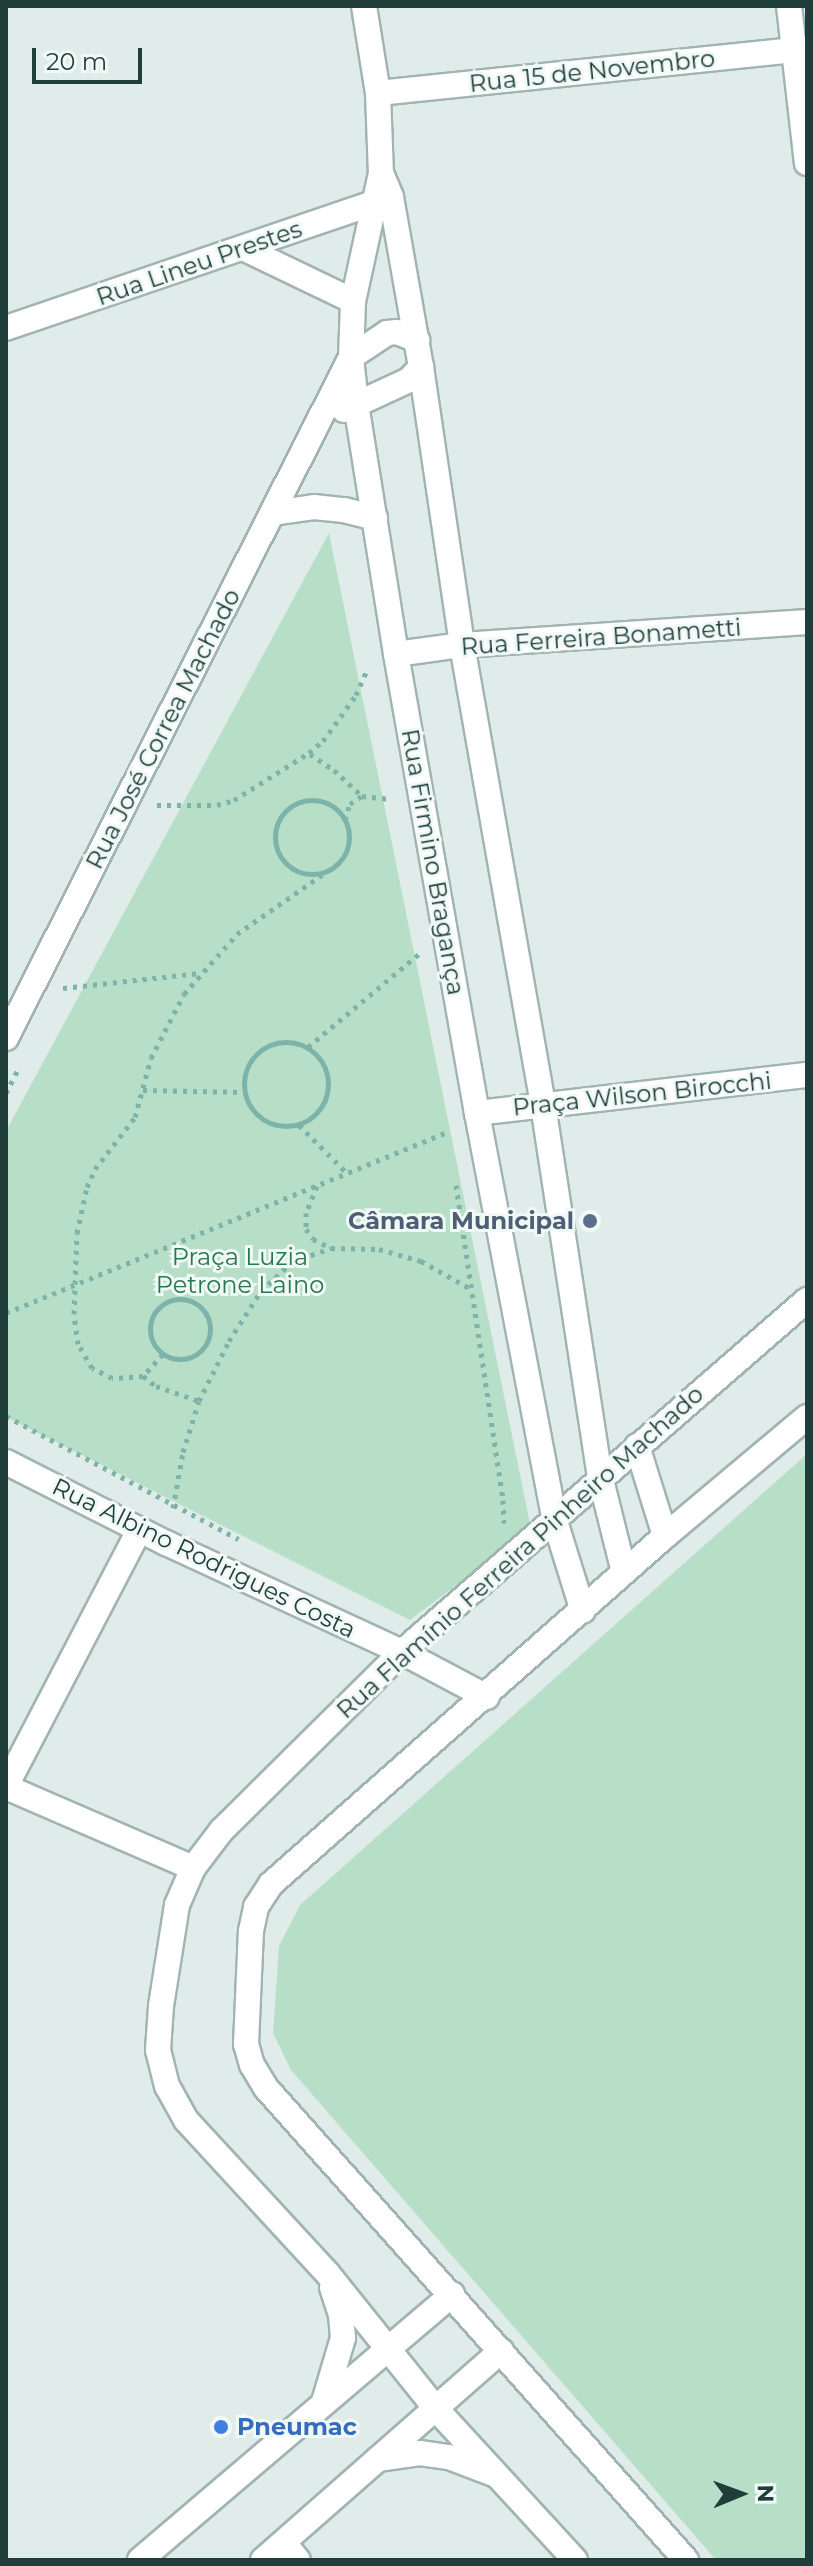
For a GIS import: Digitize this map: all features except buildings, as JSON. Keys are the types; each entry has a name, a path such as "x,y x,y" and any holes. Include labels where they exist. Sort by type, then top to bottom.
{"street":[{"name":"Rua Firmino Bragança","path":"364,6 378,93 382,200 353,301 351,357 356,404 396,654 477,1113 554,1518 583,1611"},
{"path":"789,6 801,50 807,163"},
{"name":"Rua 15 de Novembro","path":"378,93 801,50"},
{"path":"382,200 417,340 462,645 543,1105 600,1476 624,1572"},
{"name":"Rua Lineu Prestes","path":"6,328 382,200"},
{"path":"245,249 353,301"},
{"path":"351,357 387,333 397,332 417,340"},
{"name":"Rua José Correa Machado","path":"6,1038 351,357"},
{"path":"321,421 409,380 421,367"},
{"path":"273,513 314,507 375,518"},
{"name":"Rua Ferreira Bonametti","path":"396,654 462,645 807,622"},
{"name":"Praça Wilson Birocchi","path":"477,1113 807,1075"},
{"name":"Rua Flamínio Ferreira Pinheiro Machado","path":"575,2560 503,2478 437,2410 328,2274 186,2120 167,2086 158,2050 161,2006 177,1905 193,1868 222,1830 402,1652 600,1476 807,1300"},
{"path":"686,2560 266,2088 252,2065 246,2044 251,1931 256,1907 271,1884 487,1697 665,1536 807,1417"},
{"path":"637,1446 665,1536"},
{"name":"Rua Albino Rodrigues Costa","path":"6,1462 166,1543 402,1652 487,1697"},
{"path":"139,1530 6,1786 193,1868"},
{"path":"323,2407 343,2338 341,2315 328,2274"},
{"path":"140,2560 452,2294"},
{"path":"263,2560 291,2551 378,2459 501,2351"},
{"path":"378,2459 420,2453 449,2457 503,2478"}],"path":[{"path":"157,805 217,805 234,800 309,753 323,741 356,695 368,668"},
{"path":"309,753 334,770 362,796"},
{"path":"199,1401 156,1386 143,1376 112,1378 92,1368 78,1344 74,1314 77,1233 87,1187 95,1169 135,1117 162,1030 201,973 237,934 339,863 349,844 345,820 350,804 362,796 388,797 397,803 395,789"},
{"path":"339,863 323,873 296,871 284,863 275,837 283,813 301,801 327,803 345,820"},
{"path":"418,938 422,968"},
{"path":"308,1047 420,953"},
{"path":"61,989 201,973"},
{"path":"291,1041 308,1047 327,1069 329,1085 326,1099 315,1115 299,1125 281,1126 264,1120 252,1110 244,1092 246,1069 265,1046 291,1041"},
{"path":"143,1090 244,1092"},
{"path":"446,1117 451,1147"},
{"path":"299,1125 347,1173"},
{"path":"6,1313 448,1132"},
{"path":"455,1179 503,1500 504,1527"},
{"path":"318,1185 306,1213 306,1229 313,1239 331,1248"},
{"path":"166,1543 183,1452 199,1401 229,1341 261,1291 292,1262 331,1248 379,1249 421,1261 472,1289"},
{"path":"174,1299 197,1305 209,1328 202,1349 182,1359 163,1354 153,1343 150,1331 153,1316 164,1304 174,1299"},
{"path":"143,1376 163,1354"},
{"path":"6,1416 240,1540"}],"green space":[{"name":"Praça Luzia Petrone Laino","path":"329,533 531,1529 410,1620 6,1417 6,1131"},
{"path":"807,1454 807,2560 716,2560 291,2070 273,2033 279,1946 300,1905"}],"place":[{"name":"Câmara Municipal","path":"590,1221"},
{"name":"Pneumac","path":"221,2427"}]}
